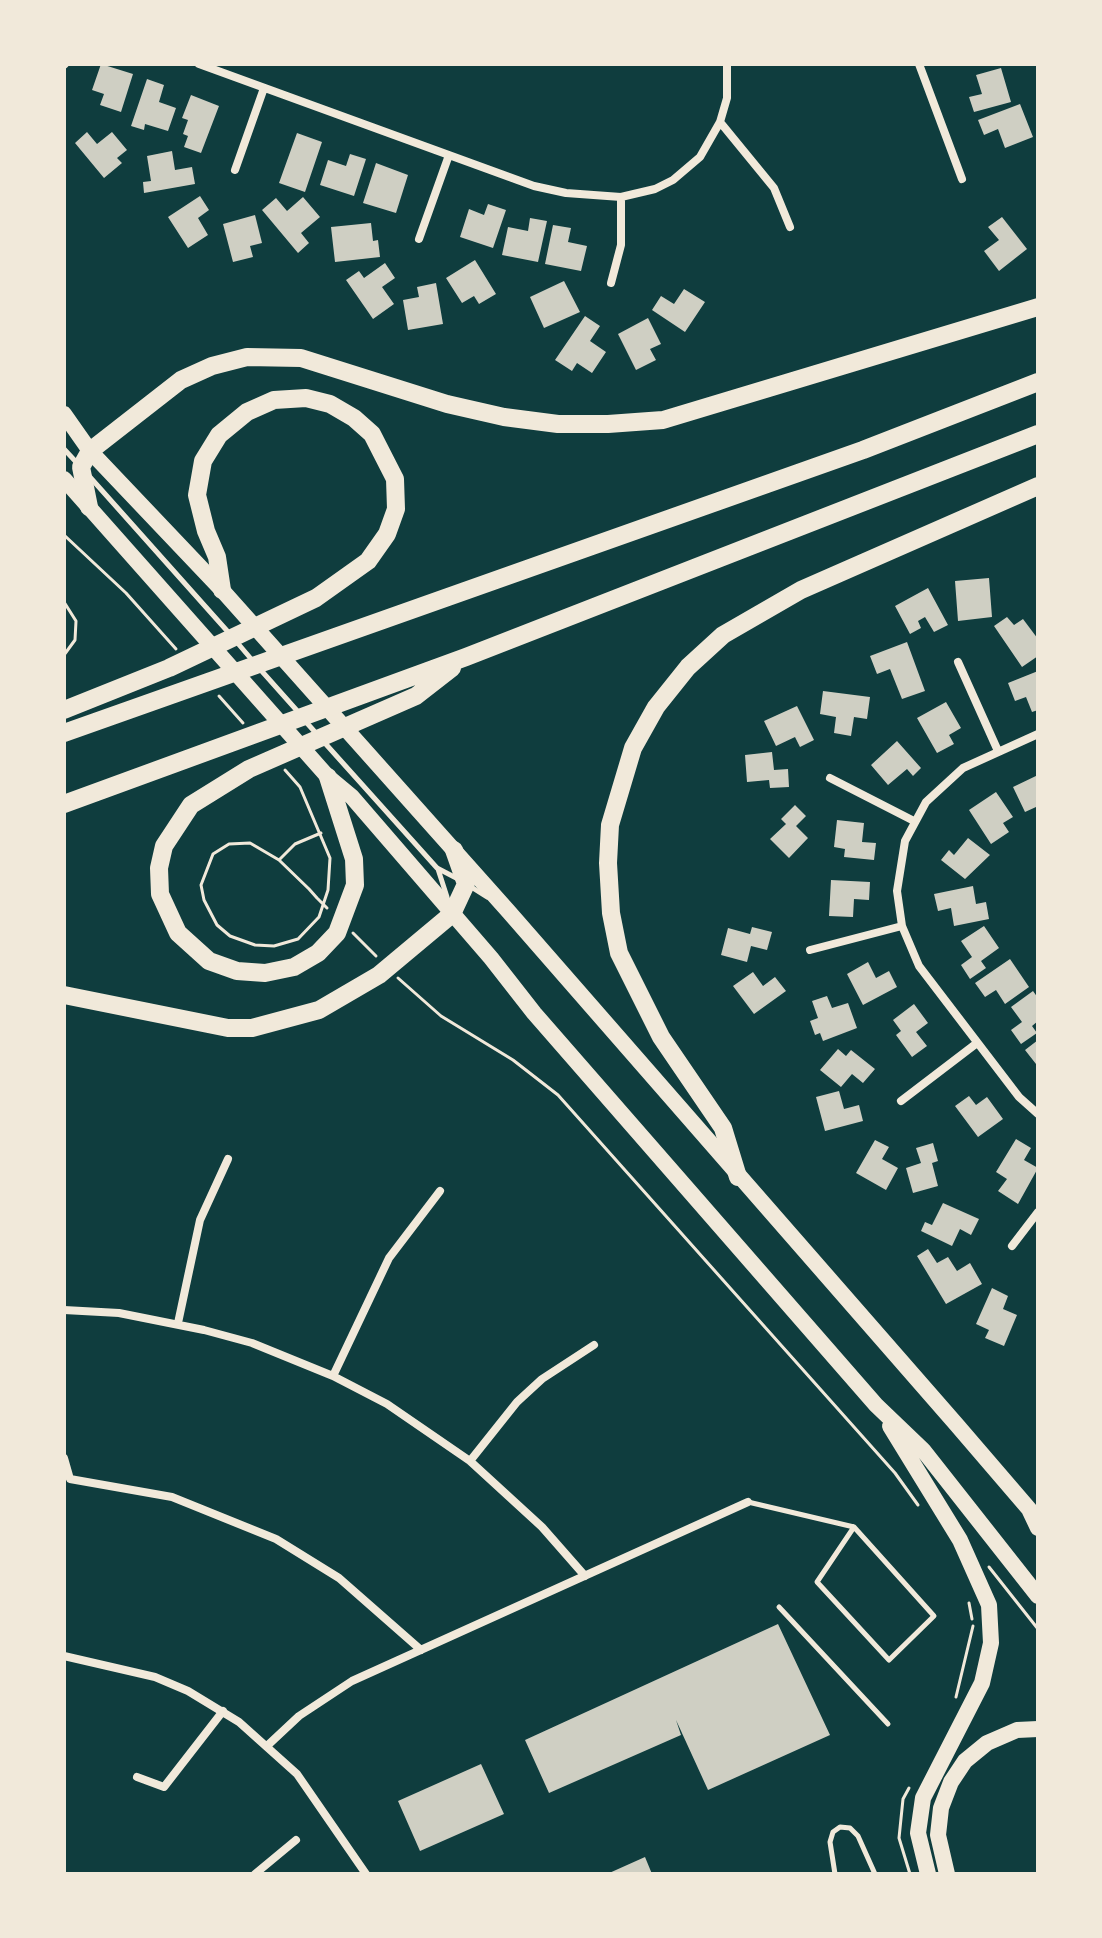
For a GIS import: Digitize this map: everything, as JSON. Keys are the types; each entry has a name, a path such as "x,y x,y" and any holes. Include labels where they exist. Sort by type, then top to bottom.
{"highway":[{"path":"89,507 81,467 90,451 181,380 212,366 247,357 301,358 447,404 504,417 558,424 608,424 663,420 1038,307"},
{"path":"64,733 863,450 1038,382"},
{"path":"64,710 169,668 316,598 368,561 387,534 396,509 395,479 372,434 354,418 330,404 306,398 274,400 247,412 219,435 203,461 197,495 217,557 222,590"},
{"path":"64,804 466,657 1038,434"},
{"path":"738,1177 723,1128 661,1037 619,953 611,913 610,825 633,748 672,687 723,635 801,590 1038,486"},
{"path":"328,777 354,859 355,885 342,922 318,953 294,967 265,973 237,971 209,961 192,948 168,917 160,894 159,868 164,846 191,805 249,769 416,696 466,657"},
{"path":"64,995 214,1026 252,1028 319,1010 386,965 452,914 466,884 454,850"}],"main road":[{"path":"64,414 90,451 222,590 454,850 1034,1512 1038,1528"},
{"path":"64,479 328,777 352,797 534,1013 876,1405 923,1450 1038,1596"},
{"path":"876,1405 960,1540 989,1605 991,1643 982,1683 930,1779 923,1798 918,1833 928,1874"},
{"path":"947,1874 938,1835 941,1808 951,1782 965,1761 987,1743 1017,1730 1038,1729"}],"street":[{"path":"199,64 226,69 264,88 534,186 579,195 621,197 655,189 689,168 712,140 727,98 727,64"},
{"path":"919,64 962,179"},
{"path":"235,170 264,88"},
{"path":"720,122 768,179 790,227"},
{"path":"419,239 449,155"},
{"path":"611,283 621,245 621,197"},
{"path":"958,662 998,751"},
{"path":"1038,734 963,768 943,783 914,821 901,853 898,878 902,926 919,966 1019,1097 1038,1114"},
{"path":"830,778 914,821"},
{"path":"810,950 902,926"},
{"path":"901,1101 977,1043"},
{"path":"178,1323 200,1220 228,1159"},
{"path":"333,1376 389,1258 440,1191"},
{"path":"1012,1246 1038,1212"},
{"path":"64,1310 119,1313 178,1323 252,1343 333,1376 387,1404 470,1461 542,1527 585,1576"},
{"path":"470,1461 517,1402 542,1379 594,1345"},
{"path":"64,1458 70,1479 172,1497 276,1539 359,1593 421,1650"},
{"path":"268,1745 325,1697 421,1650 748,1502"},
{"path":"64,1656 155,1677 223,1711 268,1745 319,1802 366,1874"},
{"path":"137,1777 164,1787 223,1711"},
{"path":"255,1874 296,1840"}],"lane":[{"path":"64,449 437,868 509,912"},
{"path":"437,868 452,914"},
{"path":"748,1502 854,1527 934,1616 889,1660 817,1582 854,1527"},
{"path":"779,1607 888,1724"},
{"path":"835,1874 830,1842 833,1832 840,1827 850,1828 858,1836 875,1874"}],"path":[{"path":"64,535 185,658"},
{"path":"64,602 76,621 75,640 64,655"},
{"path":"216,693 248,729"},
{"path":"279,764 300,787 330,858 328,890 319,917 298,939 274,946 255,945 230,936 217,925 204,900 201,885 213,854 229,844 250,843 279,860 342,922 386,965 441,1016 513,1060 558,1095 885,1462 919,1506"},
{"path":"279,860 295,844 321,833"},
{"path":"987,1567 994,1571 1038,1629"},
{"path":"952,1708 965,1668 973,1624 969,1600"},
{"path":"910,1786 903,1799 899,1838 910,1874"}],"building":[{"path":"101,64 133,74 121,112 100,105 104,94 92,90"},
{"path":"1001,68 1011,102 974,112 969,97 982,94 976,75"},
{"path":"147,79 164,85 159,102 176,108 168,131 145,124 144,130 131,126"},
{"path":"191,95 219,106 201,153 184,147 188,136 183,134 188,120 182,118"},
{"path":"1020,104 1033,137 1005,148 998,129 984,135 978,120"},
{"path":"87,132 97,144 112,132 127,150 117,158 122,163 104,178 75,143"},
{"path":"297,133 322,142 305,192 279,183"},
{"path":"172,151 175,170 192,167 195,184 144,193 143,182 151,181 147,156"},
{"path":"350,154 366,159 354,196 320,185 328,160 346,166"},
{"path":"376,163 408,175 396,213 363,203"},
{"path":"200,196 209,210 198,218 208,235 188,248 168,217"},
{"path":"303,197 320,217 301,233 309,243 298,253 262,210 276,198 287,211"},
{"path":"488,204 506,210 493,248 460,237 469,209 484,215"},
{"path":"255,215 262,243 250,246 253,257 233,262 223,224"},
{"path":"1002,217 1027,249 999,271 984,251 999,240 988,227"},
{"path":"530,218 547,221 538,262 502,255 508,227 528,231"},
{"path":"371,223 373,241 378,240 380,257 335,262 331,227"},
{"path":"553,225 571,228 568,242 587,246 581,271 545,264"},
{"path":"475,260 496,294 479,304 474,296 462,303 446,278"},
{"path":"385,263 395,278 382,287 394,304 373,319 346,280 359,271 364,278"},
{"path":"564,281 580,312 544,328 530,297"},
{"path":"436,283 443,324 408,330 403,300 419,297 417,287"},
{"path":"684,289 705,302 685,332 652,310 661,296 674,304"},
{"path":"585,316 600,326 590,341 606,352 592,373 577,363 572,371 555,360"},
{"path":"648,318 661,344 650,349 656,360 636,370 618,334"},
{"path":"989,578 992,617 958,621 955,581"},
{"path":"928,588 948,625 934,632 925,617 918,621 921,628 910,634 895,606"},
{"path":"1007,617 1014,625 1023,619 1038,639 1038,656 1022,667 994,626"},
{"path":"907,642 925,691 902,699 890,669 877,674 870,656"},
{"path":"1038,671 1038,710 1032,712 1026,697 1015,701 1008,683"},
{"path":"823,691 870,697 867,719 854,717 851,736 834,733 836,717 820,714"},
{"path":"946,702 961,728 949,735 954,744 937,753 917,718"},
{"path":"797,706 814,740 800,747 795,737 776,746 764,721"},
{"path":"897,741 921,768 913,776 907,769 888,785 871,765"},
{"path":"772,752 774,770 788,769 789,787 770,788 769,780 747,782 745,755"},
{"path":"1038,775 1038,811 1036,807 1025,812 1013,787"},
{"path":"996,792 1013,817 1003,823 1009,832 991,844 969,810"},
{"path":"795,805 806,816 796,826 808,838 789,858 770,839 786,824 781,819"},
{"path":"837,820 864,823 862,842 876,843 874,860 844,857 845,849 834,847"},
{"path":"968,838 990,855 965,879 941,860 949,850 954,855"},
{"path":"831,880 870,882 869,900 854,899 853,917 829,916"},
{"path":"973,886 976,904 986,902 989,919 954,926 951,908 938,911 934,894"},
{"path":"984,926 999,948 981,961 986,968 970,979 961,965 972,957 961,941"},
{"path":"752,927 772,932 767,950 751,946 747,962 721,955 728,928 750,934"},
{"path":"1010,959 1029,987 1005,1004 996,990 985,997 975,983"},
{"path":"868,962 876,978 889,971 897,987 863,1005 847,974"},
{"path":"753,972 763,986 775,977 786,991 754,1014 733,986"},
{"path":"1033,991 1038,998 1038,1021 1032,1026 1037,1033 1021,1044 1011,1030 1022,1022 1011,1007"},
{"path":"827,996 832,1008 848,1003 857,1028 823,1041 820,1033 815,1035 810,1021 818,1018 812,1001"},
{"path":"914,1004 928,1023 916,1032 927,1046 912,1057 896,1035 901,1031 893,1020"},
{"path":"1038,1040 1038,1062 1036,1064 1025,1050"},
{"path":"838,1049 846,1056 851,1050 875,1069 863,1083 852,1074 841,1087 820,1070"},
{"path":"839,1091 844,1109 859,1105 863,1121 825,1131 816,1097"},
{"path":"969,1096 976,1105 987,1097 1003,1119 978,1137 955,1106"},
{"path":"1016,1139 1031,1148 1024,1160 1038,1168 1018,1204 998,1191 1007,1179 996,1172"},
{"path":"875,1140 889,1147 882,1159 898,1168 886,1190 856,1173"},
{"path":"933,1143 938,1161 932,1163 938,1186 913,1193 906,1168 921,1163 916,1148"},
{"path":"943,1203 979,1219 971,1235 960,1229 952,1246 921,1231 925,1222 932,1225"},
{"path":"928,1249 937,1263 948,1257 957,1271 970,1263 982,1284 946,1304 917,1256"},
{"path":"992,1288 1008,1296 1003,1309 1017,1315 1004,1346 985,1338 989,1330 976,1324"},
{"path":"778,1624 830,1735 708,1790 676,1720 681,1735 549,1793 525,1740"},
{"path":"481,1764 504,1814 420,1851 398,1801"},
{"path":"645,1857 652,1874 607,1874"}]}
